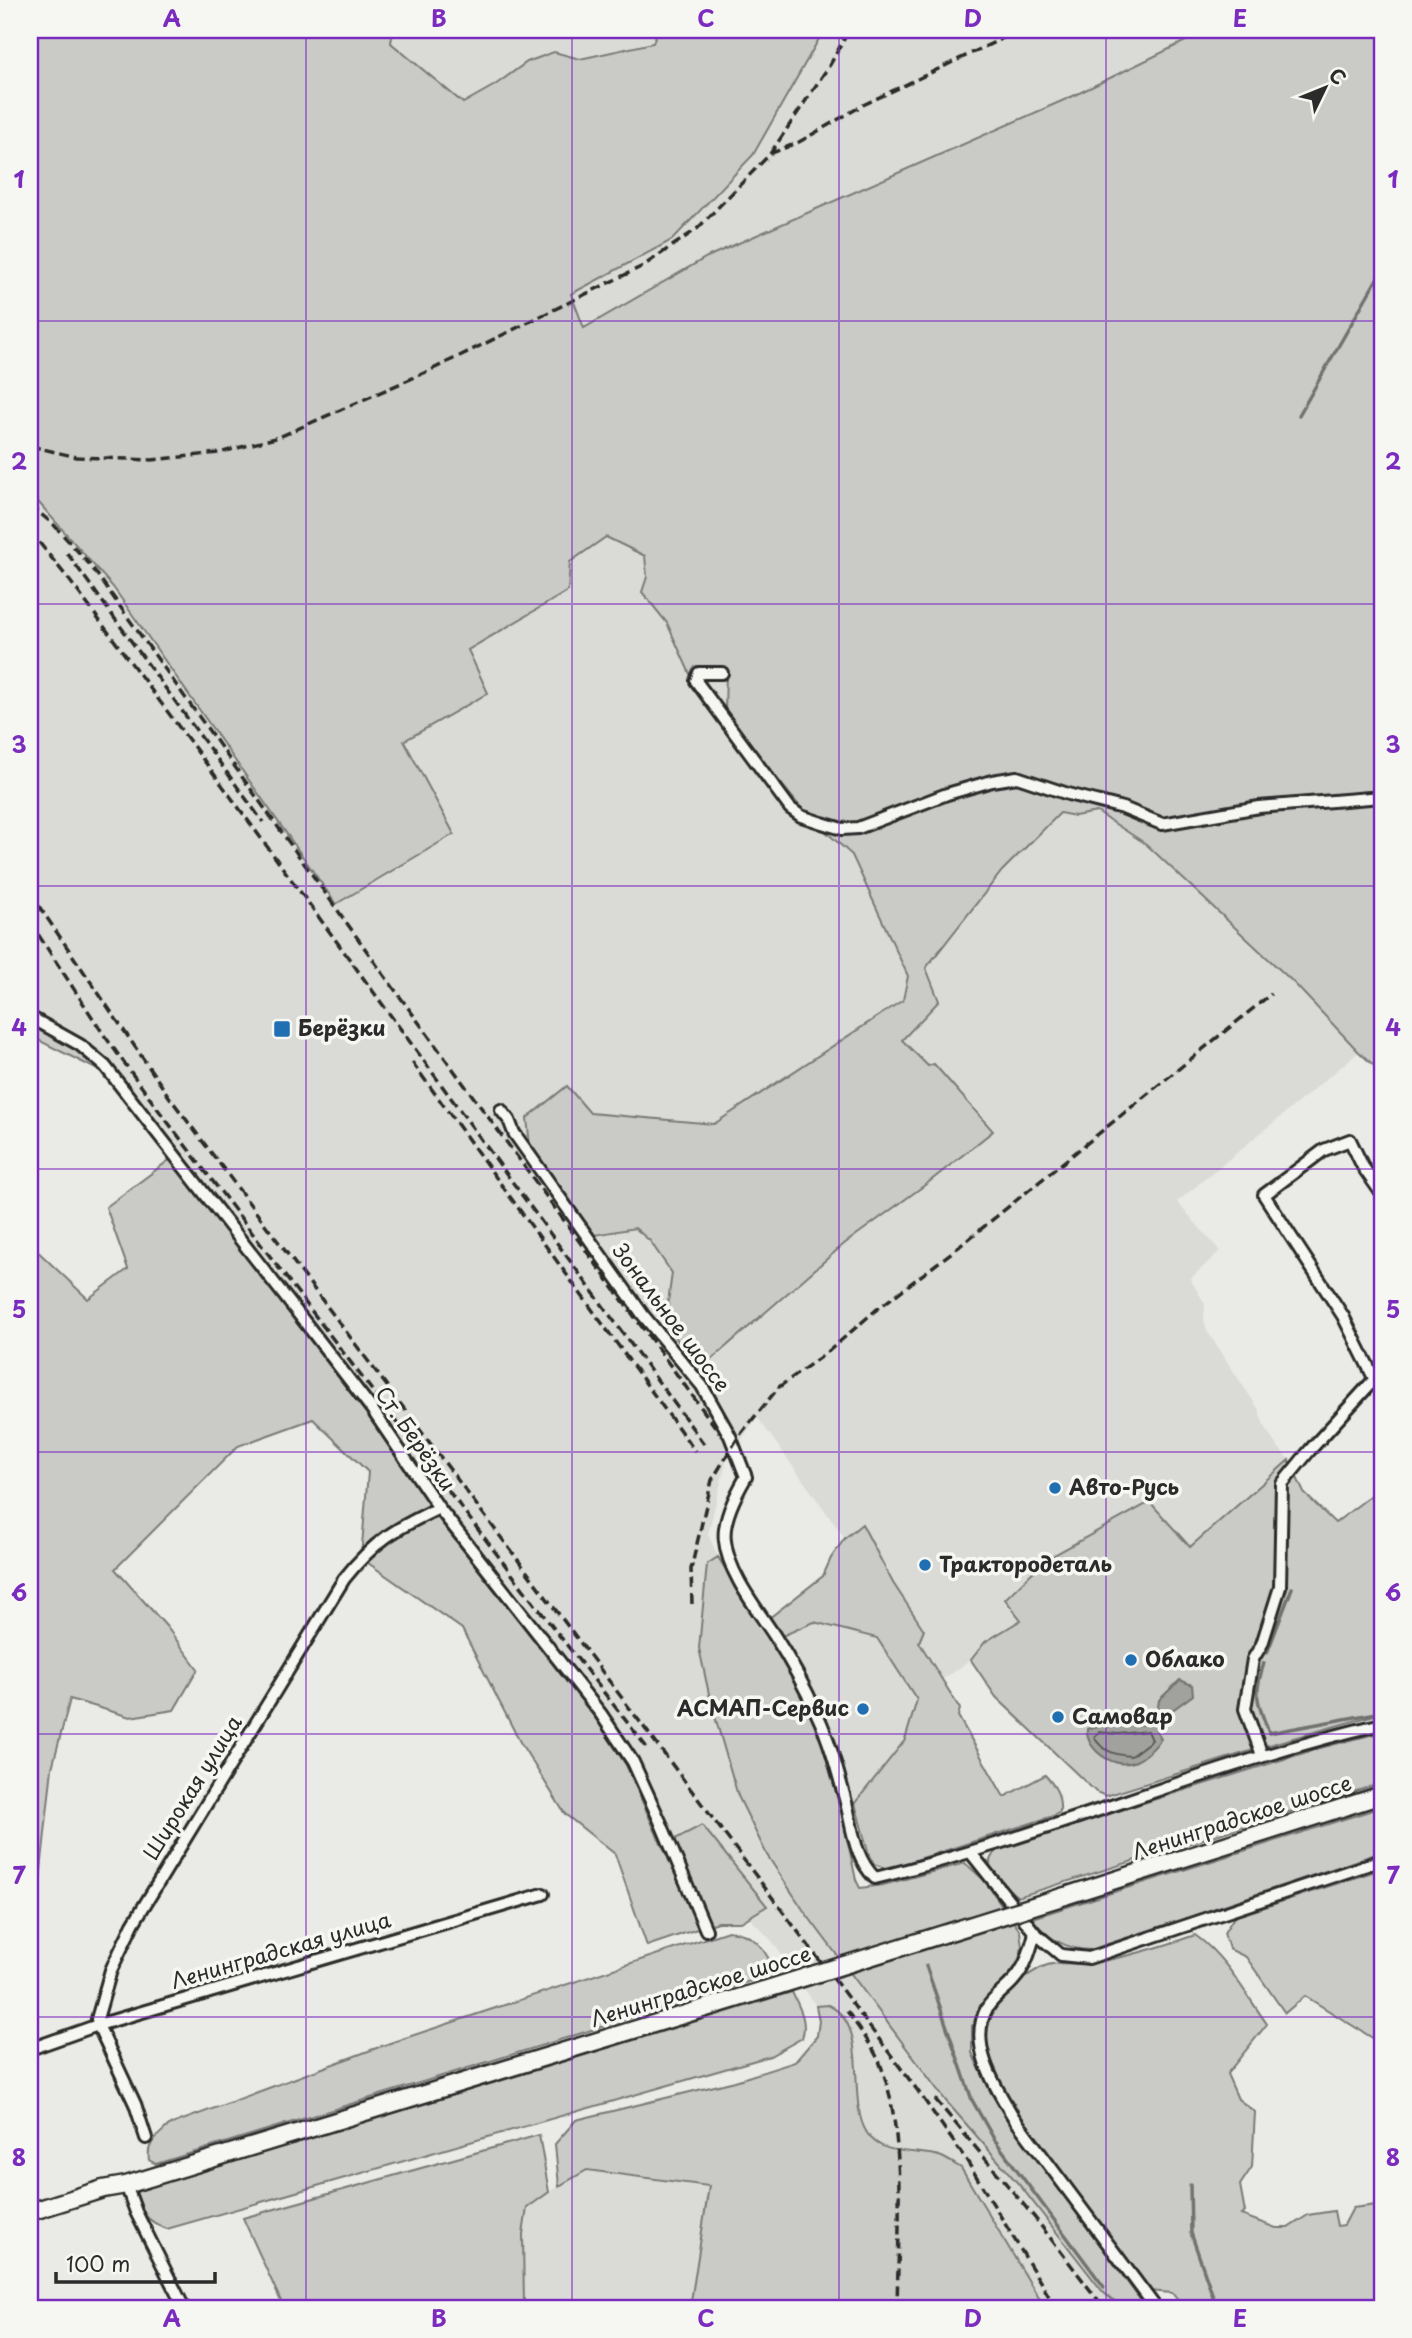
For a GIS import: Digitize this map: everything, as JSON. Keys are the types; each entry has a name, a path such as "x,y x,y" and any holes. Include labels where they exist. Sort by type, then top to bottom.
{"highway":[{"name":"Ленинградское шоссе","path":"30,2212 748,1995 1382,1795"}],"street":[{"path":"722,673 699,673 696,681 790,808 802,816 842,829 875,823 947,794 1017,777 1068,794 1123,807 1162,824 1259,807 1382,797"},
{"name":"Ст. Берёзки","path":"30,1017 80,1045 104,1066 371,1408 439,1508 601,1714 626,1752 660,1821 706,1930"},
{"name":"Зональное шоссе","path":"501,1110 514,1133 635,1304 702,1386 730,1436 746,1477 737,1492 727,1523 724,1539 727,1554 748,1596 792,1664 818,1716 865,1868 875,1878 971,1853"},
{"path":"1262,1755 1245,1709 1253,1659 1262,1644 1280,1587 1282,1484 1378,1375 1264,1195 1324,1150 1350,1140 1363,1167 1382,1194"},
{"name":"Широкая улица","path":"99,2025 97,2019 111,1970 133,1924 344,1579 362,1556 390,1532 439,1508"},
{"path":"1382,1724 1262,1755 971,1853 1035,1933 1061,1955 1089,1958 1382,1860"},
{"name":"Ленинградская улица","path":"30,2049 99,2025 543,1894"},
{"path":"1035,1933 1027,1961 1014,1980 987,2008 980,2043 986,2063 1014,2118 1156,2308"},
{"path":"99,2025 135,2104 146,2138"},
{"path":"126,2185 136,2212 184,2308"}],"shaded area":[{"path":"30,30 393,30 391,43 463,103 495,85 527,62 554,52 580,59 653,43 658,30 824,30 753,155 672,240 571,294 584,328 707,257 1073,96 1208,30 1382,30 1382,1073 1293,982 1146,844 1097,812 1075,816 1060,813 1002,871 926,968 939,1001 902,1040 928,1066 934,1064 993,1131 844,1244 698,1371 672,1332 668,1302 672,1273 650,1241 635,1228 595,1235 530,1146 527,1118 567,1086 590,1113 714,1124 903,1000 908,976 852,855 805,813 725,714 726,670 690,674 667,623 642,592 647,577 645,556 606,537 570,562 568,591 468,650 488,693 404,741 454,834 336,904 113,587 32,495"},
{"path":"393,30 658,30 653,43 580,59 554,52 527,62 495,85 463,103 391,43"},
{"path":"824,30 1208,30 583,328 571,294 672,240 753,155"},
{"path":"30,488 32,495 113,587 292,843 403,741 488,693 467,651 568,591 570,562 606,537 646,556 647,577 642,592 667,623 690,674 726,669 805,813 852,855 908,976 904,1000 714,1124 589,1113 635,1228 650,1241 672,1273 668,1302 698,1370 844,1244 929,1182 992,1131 934,1064 929,1066 902,1040 939,1001 926,968 1002,871 1060,813 1075,816 1097,812 1146,844 1293,982 1359,1052 1177,1202 1220,1251 1190,1279 1205,1304 1204,1319 1207,1331 1259,1410 1274,1442 1289,1460 1190,1547 1149,1502 1045,1560 1021,1620 985,1642 971,1660 943,1679 919,1642 924,1630 893,1583 862,1524 845,1538 757,1417 726,1462 708,1534 718,1557 707,1564 699,1648 710,1701 738,1796 767,1855 804,1911 946,2101 1022,2188 1103,2292 1122,2308 1045,2308 961,2168 882,2148 867,2133 828,2005 816,2006 772,1941 749,1917 767,1905 702,1825 679,1835 663,1847 626,1765 596,1719 440,1521 384,1437 172,1158 106,1074 30,1021"},
{"path":"30,1021 78,1048 106,1074 30,1036"},
{"path":"172,1158 384,1437 440,1521 596,1719 626,1765 662,1846 702,1825 767,1906 741,1922 718,1922 647,1946 615,1854 565,1814 520,1742 462,1629 361,1558 368,1472 313,1419 238,1446 115,1569 166,1626 198,1669 174,1710 130,1717 70,1699 52,1768 39,1889 30,1891 30,1244 88,1299 128,1269 106,1207"},
{"path":"1289,1460 1304,1493 1335,1523 1382,1487 1382,1713 1106,1796 1096,1792 996,1697 971,1660 985,1642 1021,1620 1005,1599 1045,1560 1150,1502 1190,1547"},
{"path":"862,1524 893,1583 924,1630 919,1642 960,1709 958,1716 1004,1797 1045,1775 1057,1792 1060,1812 888,1869 874,1864 868,1852 855,1803 905,1740 917,1700 877,1638 814,1622 775,1639 815,1718 841,1810 856,1880 860,1888 883,1885 965,1863 984,1880 1020,1931 1022,1947 1018,1965 989,1996 972,2026 972,2053 991,2093 1146,2308 1122,2308 1103,2292 1022,2188 946,2101 804,1911 767,1855 738,1796 711,1703 699,1648 707,1564 718,1557 740,1593 764,1622 823,1576 845,1538"},
{"name":"АСМАП-Сервис","path":"813,1622 877,1638 917,1700 905,1740 855,1803 841,1810 815,1718 774,1639"},
{"path":"1382,1732 1382,1783 1018,1897 1003,1885 992,1871 991,1857 1008,1845 1320,1748"},
{"path":"1382,1807 1382,1852 1090,1950 1073,1948 1058,1942 1044,1932 1032,1918"},
{"path":"1382,1869 1382,2041 1379,2042 1305,1996 1285,2013 1246,1957 1229,1949 1224,1933 1234,1917"},
{"path":"728,1931 753,1939 777,1973 156,2164 149,2160 151,2144 169,2125 390,2043"},
{"path":"1195,1935 1226,1965 1267,2024 1227,2074 1238,2099 1255,2112 1252,2167 1240,2185 1245,2212 1241,2215 1276,2228 1288,2228 1308,2215 1334,2211 1337,2226 1344,2225 1353,2208 1382,2202 1382,2308 1184,2308 1172,2293 1149,2291 1031,2134 1000,2086 989,2056 988,2026 1004,1996 1022,1980 1046,1965 1105,1961"},
{"path":"792,1992 803,2020 802,2038 770,2056 167,2229 146,2216 135,2192"},
{"path":"828,2005 841,2015 850,2029 856,2063 858,2101 867,2133 882,2146 933,2154 961,2168 1045,2308 690,2308 709,2186 587,2170 559,2186 555,2144 576,2120 735,2081 795,2062 817,2036 819,2021 816,2006"},
{"path":"539,2135 549,2192 527,2208 523,2234 524,2308 284,2308 243,2218"},
{"path":"587,2170 709,2186 690,2308 524,2308 523,2234 527,2208 553,2189"}],"water":[{"path":"1180,1680 1192,1685 1193,1695 1167,1714 1156,1729 1161,1739 1153,1749 1136,1761 1128,1763 1111,1761 1096,1751 1088,1737 1087,1729 1148,1724 1157,1714 1159,1700"}],"waterway":[{"path":"1299,415 1382,270"},
{"path":"1267,1653 1292,1588"},
{"path":"1264,1663 1258,1684 1258,1699 1269,1733 1382,1712"},
{"path":"926,1966 972,2100 994,2139 1104,2287"},
{"path":"1190,2185 1191,2233 1217,2308"}],"railway":[{"path":"30,446 77,457 152,460 219,453 279,437 433,369 643,266 697,229 770,154 831,63 849,30"},
{"path":"770,154 799,142 863,105 1020,30"},
{"path":"30,505 54,525 91,566 384,975 719,1432"},
{"path":"30,531 217,778 704,1444"},
{"path":"67,553 263,822"},
{"path":"30,893 170,1098 918,2091 967,2161 1056,2308"},
{"path":"30,922 104,1035 157,1108 648,1749"},
{"path":"692,1604 691,1569 712,1480 739,1436 779,1387 830,1350 876,1310 960,1246 1271,994"},
{"path":"412,1062 695,1451"},
{"path":"847,2011 879,2061 894,2118 899,2183 897,2308"},
{"path":"935,2099 1035,2218 1104,2308"}],"place":[{"name":"Берёзки","path":"282,1029"},
{"name":"Авто-Русь","path":"1055,1488"},
{"name":"Трактородеталь","path":"925,1565"},
{"name":"Облако","path":"1131,1660"},
{"name":"АСМАП-Сервис","path":"863,1709"},
{"name":"Самовар","path":"1058,1717"}]}
